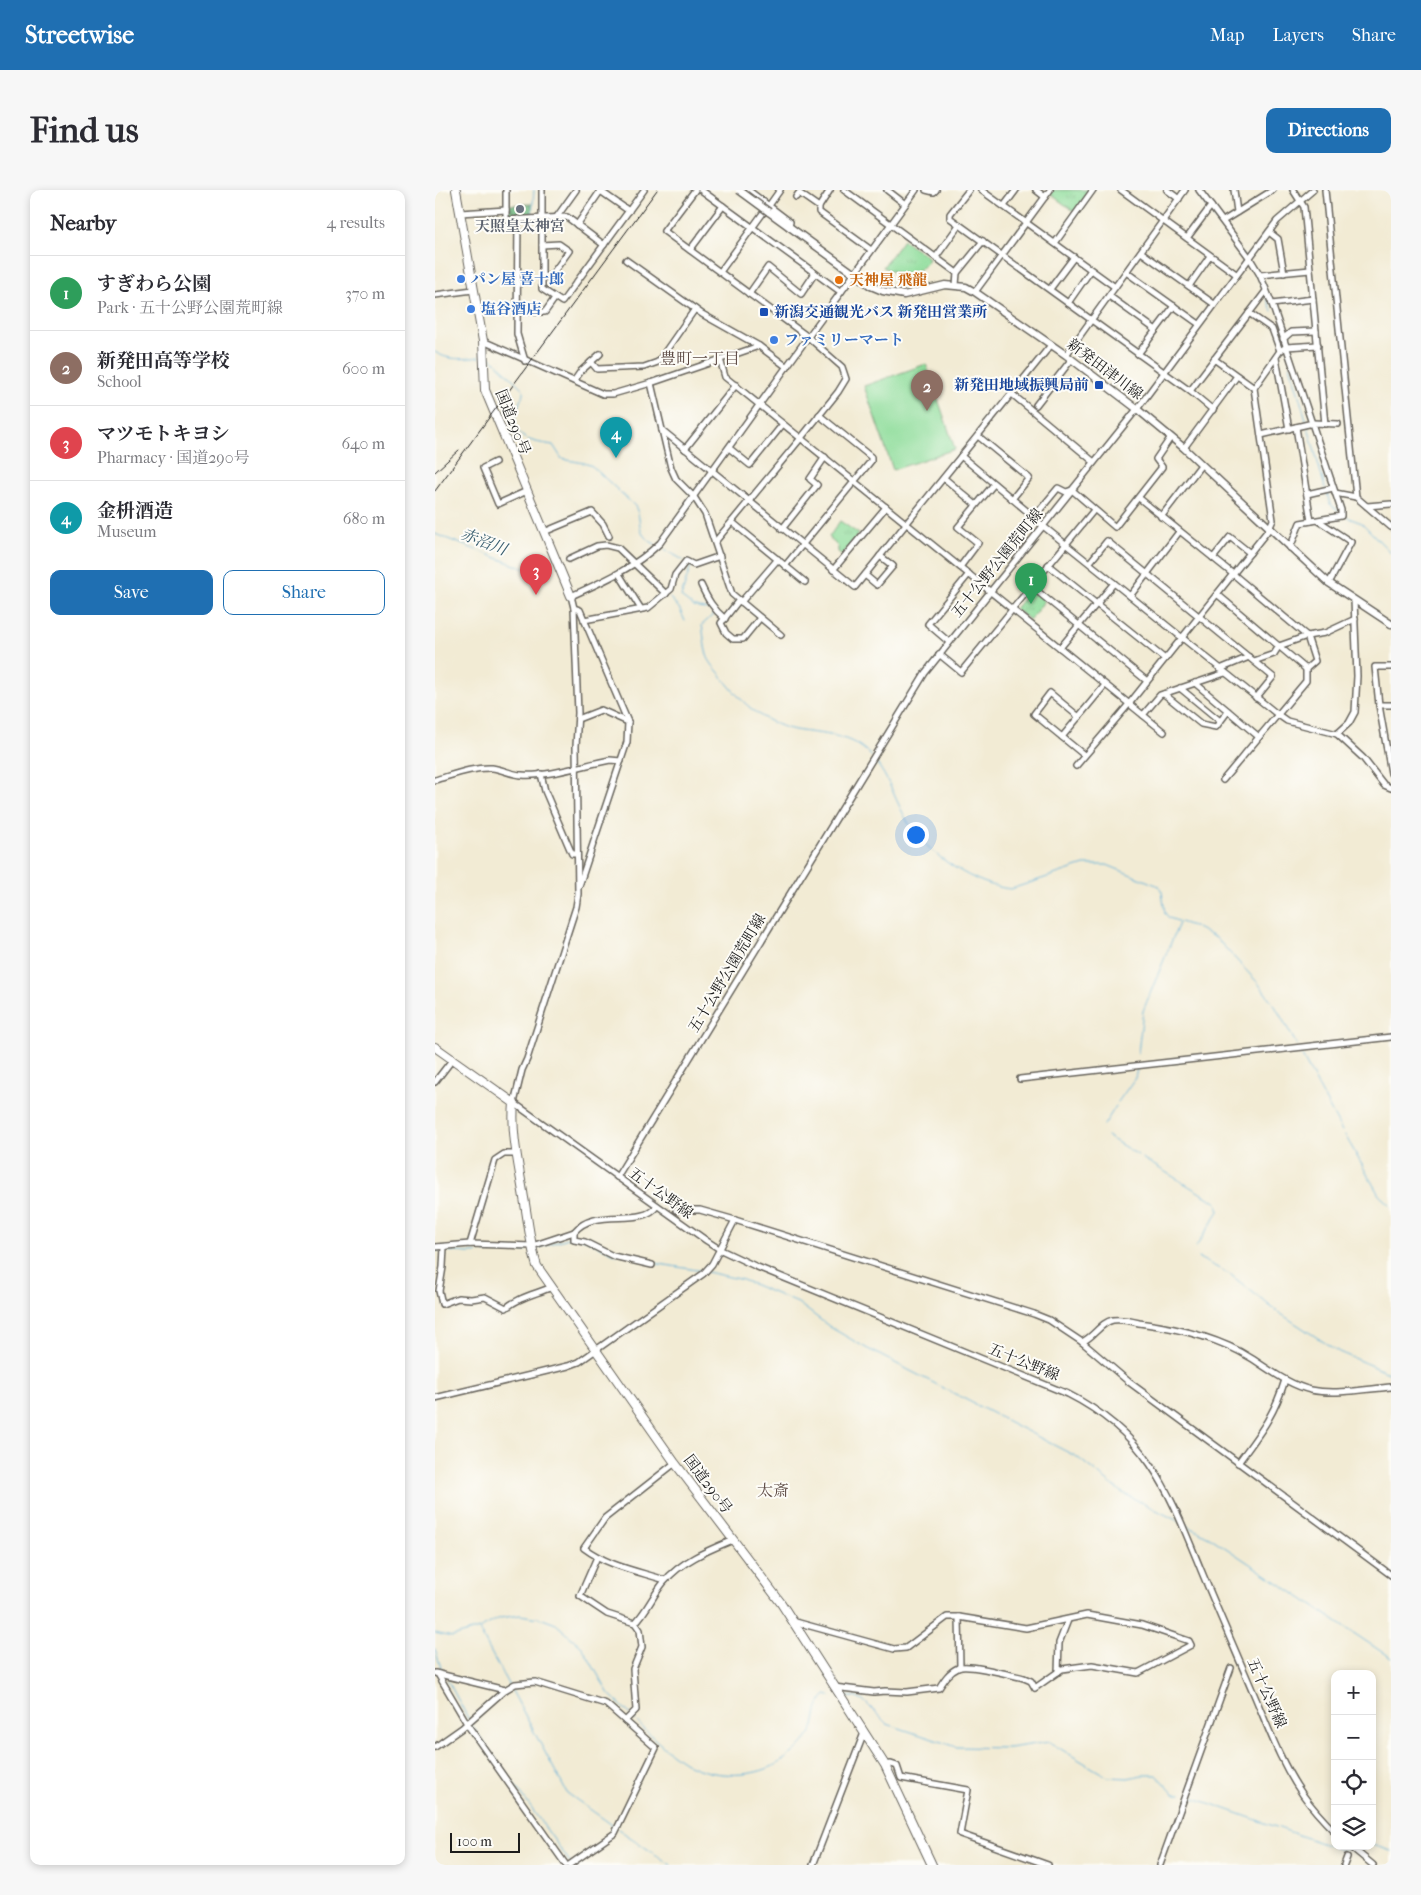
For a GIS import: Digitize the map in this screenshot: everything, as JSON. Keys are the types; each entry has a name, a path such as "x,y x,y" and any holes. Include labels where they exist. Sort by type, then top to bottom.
{"highway":[{"name":"国道290号","path":"455,190 483,341 485,390 571,596"},
{"path":"435,1047 514,1103"},
{"name":"国道290号","path":"514,1103 513,1123 517,1154 537,1266 675,1463 781,1603 885,1765 932,1865"}],"main road":[{"name":"新発田津川線","path":"739,190 877,289 904,295 936,286 956,285 975,292 1069,357 1137,409 1184,448 1329,583 1391,624"}],"street":[{"path":"506,190 507,220 567,217 604,245"},
{"path":"541,190 542,289 562,302 644,190"},
{"path":"556,218 576,190"},
{"path":"577,225 600,190 629,212"},
{"path":"695,190 664,232 808,337 842,367 846,378 838,392 715,542"},
{"path":"701,190 841,292"},
{"path":"748,190 768,210"},
{"path":"720,272 768,210 780,190"},
{"path":"830,190 819,207 819,212 871,250"},
{"path":"844,190 957,273"},
{"path":"887,190 905,204"},
{"path":"514,1103 522,1070 576,906 578,890 576,746 578,719 574,608 571,596 619,574 635,564 658,545 916,190"},
{"path":"926,190 934,192 936,190"},
{"path":"969,190 950,214 950,218 1164,372 1213,410"},
{"path":"981,190 1115,288"},
{"path":"1004,206 1016,190"},
{"path":"1036,190 1045,197"},
{"path":"975,292 1050,190"},
{"path":"1055,243 1093,190"},
{"path":"1121,190 1236,274"},
{"path":"1167,190 1179,199"},
{"path":"1036,405 1069,357 1091,320 1185,190"},
{"path":"1199,190 1249,257 1260,275 1272,304 1313,423 1341,513 1311,522 1300,523 1290,548"},
{"path":"1234,190 1237,212"},
{"path":"1223,221 1262,193 1273,190"},
{"path":"1293,190 1304,207 1325,424"},
{"name":"五十公野公園荒町線","path":"617,1177 919,682 939,654 1137,409 1277,221 1300,199 1313,190"},
{"path":"1325,190 1356,497"},
{"path":"796,197 799,192 819,207"},
{"path":"690,250 723,206"},
{"path":"1187,238 1211,206"},
{"path":"460,213 506,210"},
{"path":"518,219 517,334 525,361"},
{"path":"936,257 959,225"},
{"path":"1269,232 1278,239 1284,273"},
{"path":"956,285 957,273 983,241"},
{"path":"542,245 559,244 569,251 550,277 542,276"},
{"path":"1141,252 1214,304"},
{"path":"1189,286 1211,256"},
{"path":"1050,289 1074,257"},
{"path":"626,260 695,309 759,346 787,367"},
{"path":"749,294 769,267 801,294 815,273"},
{"path":"1068,303 1091,270"},
{"path":"1260,275 1310,270"},
{"path":"1126,272 1199,324"},
{"path":"435,295 473,290"},
{"path":"1190,391 1266,291"},
{"path":"1109,296 1156,330"},
{"path":"517,312 545,312 555,298"},
{"path":"1272,304 1313,300"},
{"path":"1138,354 1174,306"},
{"path":"591,362 597,369 644,367 658,362 695,309"},
{"path":"1249,313 1272,329 1281,351"},
{"path":"1283,339 1291,332 1316,331"},
{"path":"483,341 603,394 613,394 651,383 759,346"},
{"path":"662,430 855,587 1051,345"},
{"path":"1075,766 1129,704 1269,528 1273,520 1254,388 1286,347 1318,345"},
{"path":"574,381 600,354"},
{"path":"1276,358 1289,429"},
{"path":"720,359 725,377 1164,732"},
{"path":"1214,359 1254,388"},
{"path":"1184,448 1237,376"},
{"path":"651,383 671,468 676,479 694,497 705,514 732,594 781,634"},
{"path":"685,449 736,385"},
{"path":"1012,394 1095,462"},
{"path":"785,566 871,461 871,457 819,415"},
{"path":"1261,435 1313,423 1338,424"},
{"path":"729,448 750,465 783,424"},
{"path":"1296,428 1311,522"},
{"path":"978,436 1029,478 1012,499"},
{"path":"1034,517 1058,488 1066,492 1072,490 1115,527 1162,467 1156,458 1171,437"},
{"path":"961,456 1043,526 1090,562 1256,698 1287,721 1337,734 1363,758 1384,785 1391,788"},
{"path":"782,528 817,485 809,479 825,457"},
{"path":"495,462 483,468 498,504 527,492"},
{"path":"1161,517 1201,465"},
{"path":"944,478 977,504"},
{"path":"960,567 978,543 958,527 994,484"},
{"path":"1307,494 1334,491 1356,497 1391,527"},
{"path":"1139,498 1307,636 1315,661 1306,669 1306,680 1223,780"},
{"path":"1367,506 1391,504"},
{"path":"833,570 886,507"},
{"path":"939,654 961,672 1094,510"},
{"path":"544,532 592,512 603,524 609,536"},
{"path":"1319,520 1351,542 1329,583"},
{"path":"732,522 805,582"},
{"path":"1130,596 1179,532"},
{"path":"1213,558 1231,537 1250,553"},
{"path":"1090,562 1107,541 1273,677 1256,698"},
{"path":"569,559 597,546 606,545 617,548 667,594"},
{"path":"584,620 648,608 667,594 671,589 675,575 685,563 694,564 720,556"},
{"path":"865,575 877,584 893,566 880,556"},
{"path":"760,618 743,639 739,640 733,639 726,633 721,623 778,559"},
{"path":"1048,564 1165,658"},
{"path":"619,574 641,609"},
{"path":"949,642 928,624 969,574"},
{"path":"1060,648 1114,583"},
{"path":"701,585 708,601 716,612 725,618"},
{"path":"1031,586 1147,681"},
{"path":"1217,594 1306,669"},
{"path":"1337,734 1349,723 1355,712 1357,676 1354,600"},
{"path":"574,608 580,610 628,722 627,742 578,890"},
{"path":"1143,715 1160,695 1195,683 1251,659 1274,654 1279,646 1307,636 1325,633 1355,619"},
{"path":"1391,667 1375,667 1379,705 1391,773"},
{"path":"1195,683 1259,737"},
{"path":"1062,737 1105,685"},
{"path":"1180,688 1220,721"},
{"path":"1079,717 1051,693 1034,714 1085,755"},
{"path":"1164,694 1201,724 1215,727 1228,711"},
{"path":"1379,705 1391,705"},
{"path":"578,719 601,710 628,722"},
{"path":"435,780 461,773 493,768 522,775 541,774 610,760 621,761"},
{"path":"541,774 545,791 572,854 577,854"},
{"path":"1020,1079 1391,1036"},
{"path":"435,1082 452,1060"},
{"name":"五十公野線","path":"514,1103 721,1250 777,1275 1068,1394 1095,1409 1125,1433 1155,1469 1171,1498 1288,1769 1307,1800 1331,1827"},
{"path":"470,1244 495,1160 504,1154 517,1154"},
{"path":"435,1246 444,1247 470,1244 532,1246 574,1232 577,1228 592,1220 650,1214 657,1206"},
{"path":"676,1210 700,1210 735,1220 1049,1320 1082,1342 1129,1382 1391,1575"},
{"path":"435,1398 579,1362 703,1274 721,1250 735,1220"},
{"path":"574,1232 574,1240 585,1242 613,1256 652,1265"},
{"path":"444,1247 439,1291 442,1304 458,1298 485,1297 506,1308 515,1300 533,1296 552,1287"},
{"path":"1082,1342 1089,1339 1111,1320 1149,1324 1181,1330 1218,1342 1251,1358 1265,1369 1285,1380 1309,1390 1391,1387"},
{"path":"1238,1463 1274,1412 1285,1380"},
{"path":"665,1580 628,1570 597,1557 584,1548 601,1522 675,1463"},
{"path":"635,1623 642,1616 665,1580 682,1566 705,1552 733,1540"},
{"path":"597,1557 580,1596 607,1614 635,1623 640,1630 642,1647 633,1669 636,1710 625,1720"},
{"path":"791,1620 894,1649 906,1648 947,1617 959,1617 1027,1628 1087,1616 1142,1625 1189,1641 1191,1645 1138,1673 1092,1665 1062,1669 1035,1688 1031,1681 1024,1678 973,1667 959,1667 948,1675 939,1688 907,1692 874,1692 834,1687"},
{"path":"959,1617 959,1667"},
{"path":"1058,1672 1059,1643 1068,1620"},
{"path":"1160,1865 1231,1668"},
{"path":"437,1673 505,1690"},
{"path":"435,1747 467,1724 505,1690 515,1684 535,1682 606,1704 656,1748 615,1833 568,1865 467,1724 437,1673"},
{"path":"813,1865 865,1733"},
{"path":"885,1765 897,1766 901,1778 969,1790 960,1834 1048,1865"},
{"path":"1355,1850 1373,1865"},
{"path":"1344,1865 1347,1857"}],"green space":[{"path":"1053,190 1090,190 1075,212 1050,194"},
{"path":"532,204 533,217 508,218 508,205"},
{"path":"903,240 929,259 919,269 908,274 902,274 883,267"},
{"path":"926,364 955,449 893,470 864,386"},
{"path":"840,521 859,534 842,555 829,537"},
{"path":"1031,589 1045,600 1030,620 1015,609"}],"waterway":[{"path":"509,216 532,216 534,190"},
{"path":"1194,190 1207,209"},
{"path":"1210,212 1238,251 1247,259"},
{"path":"491,216 505,216"},
{"path":"1252,267 1261,283"},
{"path":"1266,296 1272,311"},
{"path":"435,352 451,358 479,357"},
{"path":"488,357 523,389 515,424 521,435 535,442 553,445 562,459 592,466 635,506 638,512 641,532 648,540 655,544"},
{"path":"1290,365 1307,423"},
{"path":"1308,427 1325,488"},
{"path":"1327,492 1330,504 1339,511"},
{"path":"1342,513 1362,523 1391,553"},
{"name":"赤沼川","path":"435,534 528,570 540,570 554,566"},
{"path":"659,546 683,560"},
{"path":"691,565 681,597 694,607 710,610 714,614 702,625 706,652 711,663 735,693 752,710 772,722 795,730 846,739 864,749 872,757"},
{"name":"赤沼川","path":"670,598 679,608 685,621"},
{"path":"874,760 880,767 900,808 917,836 954,867 983,882 1011,889 1084,865 1107,865 1159,886 1162,892 1165,913 1169,918 1195,927 1216,938 1258,983 1275,1006 1297,1045"},
{"path":"1138,1053 1143,1011 1179,923"},
{"path":"1299,1050 1342,1131"},
{"path":"1118,1102 1135,1078 1137,1069"},
{"path":"1104,1125 1116,1106"},
{"path":"1345,1135 1379,1195 1391,1206"},
{"path":"1107,1136 1138,1155"},
{"path":"1142,1158 1217,1203 1219,1211 1196,1247"},
{"path":"537,1248 571,1237"},
{"path":"575,1237 585,1239 617,1255"},
{"path":"435,1250 441,1251"},
{"path":"448,1251 468,1253 527,1251"},
{"path":"1199,1258 1231,1275 1275,1310 1339,1352 1391,1374"},
{"path":"653,1263 703,1271"},
{"path":"707,1272 743,1280 798,1303 830,1327 866,1348 1077,1457 1121,1492 1178,1521"},
{"path":"1184,1524 1211,1538 1391,1658"},
{"path":"435,1633 452,1637 479,1629 500,1618 520,1615 540,1618 556,1624 582,1647 609,1694 630,1714"},
{"path":"479,1630 509,1686"},
{"path":"435,1649 442,1671"},
{"path":"448,1681 469,1720"},
{"path":"511,1689 567,1793 615,1827"},
{"path":"632,1717 663,1747 693,1767 713,1773 746,1774 771,1767 785,1759 798,1748 814,1726 820,1702 826,1695 830,1696"},
{"path":"845,1696 857,1698 865,1702 887,1724 957,1747 1009,1748 1049,1742 1108,1777 1128,1778 1156,1775 1174,1794 1181,1794"},
{"path":"470,1723 570,1862"},
{"path":"1189,1796 1331,1846"},
{"path":"618,1829 671,1865"},
{"path":"1376,1846 1391,1851"}],"railway":[{"path":"435,491 657,190"},
{"path":"435,472 459,450"}],"place":[{"name":"天照皇太神宮","path":"520,209"},
{"name":"パン屋 喜十郎","path":"461,279"},
{"name":"天神屋 飛龍","path":"839,280"},
{"name":"塩谷酒店","path":"471,309"},
{"name":"新潟交通観光バス 新発田営業所","path":"764,312"},
{"name":"ファミリーマート","path":"774,340"},
{"name":"新発田地域振興局前","path":"1099,385"},
{"name":"新発田高等学校","path":"927,411"},
{"name":"金枡酒造","path":"616,458"},
{"name":"マツモトキヨシ","path":"536,595"},
{"name":"すぎわら公園","path":"1031,604"}],"district":[{"name":"豊町一丁目","path":"700,358"},
{"name":"太斎","path":"773,1490"}]}
